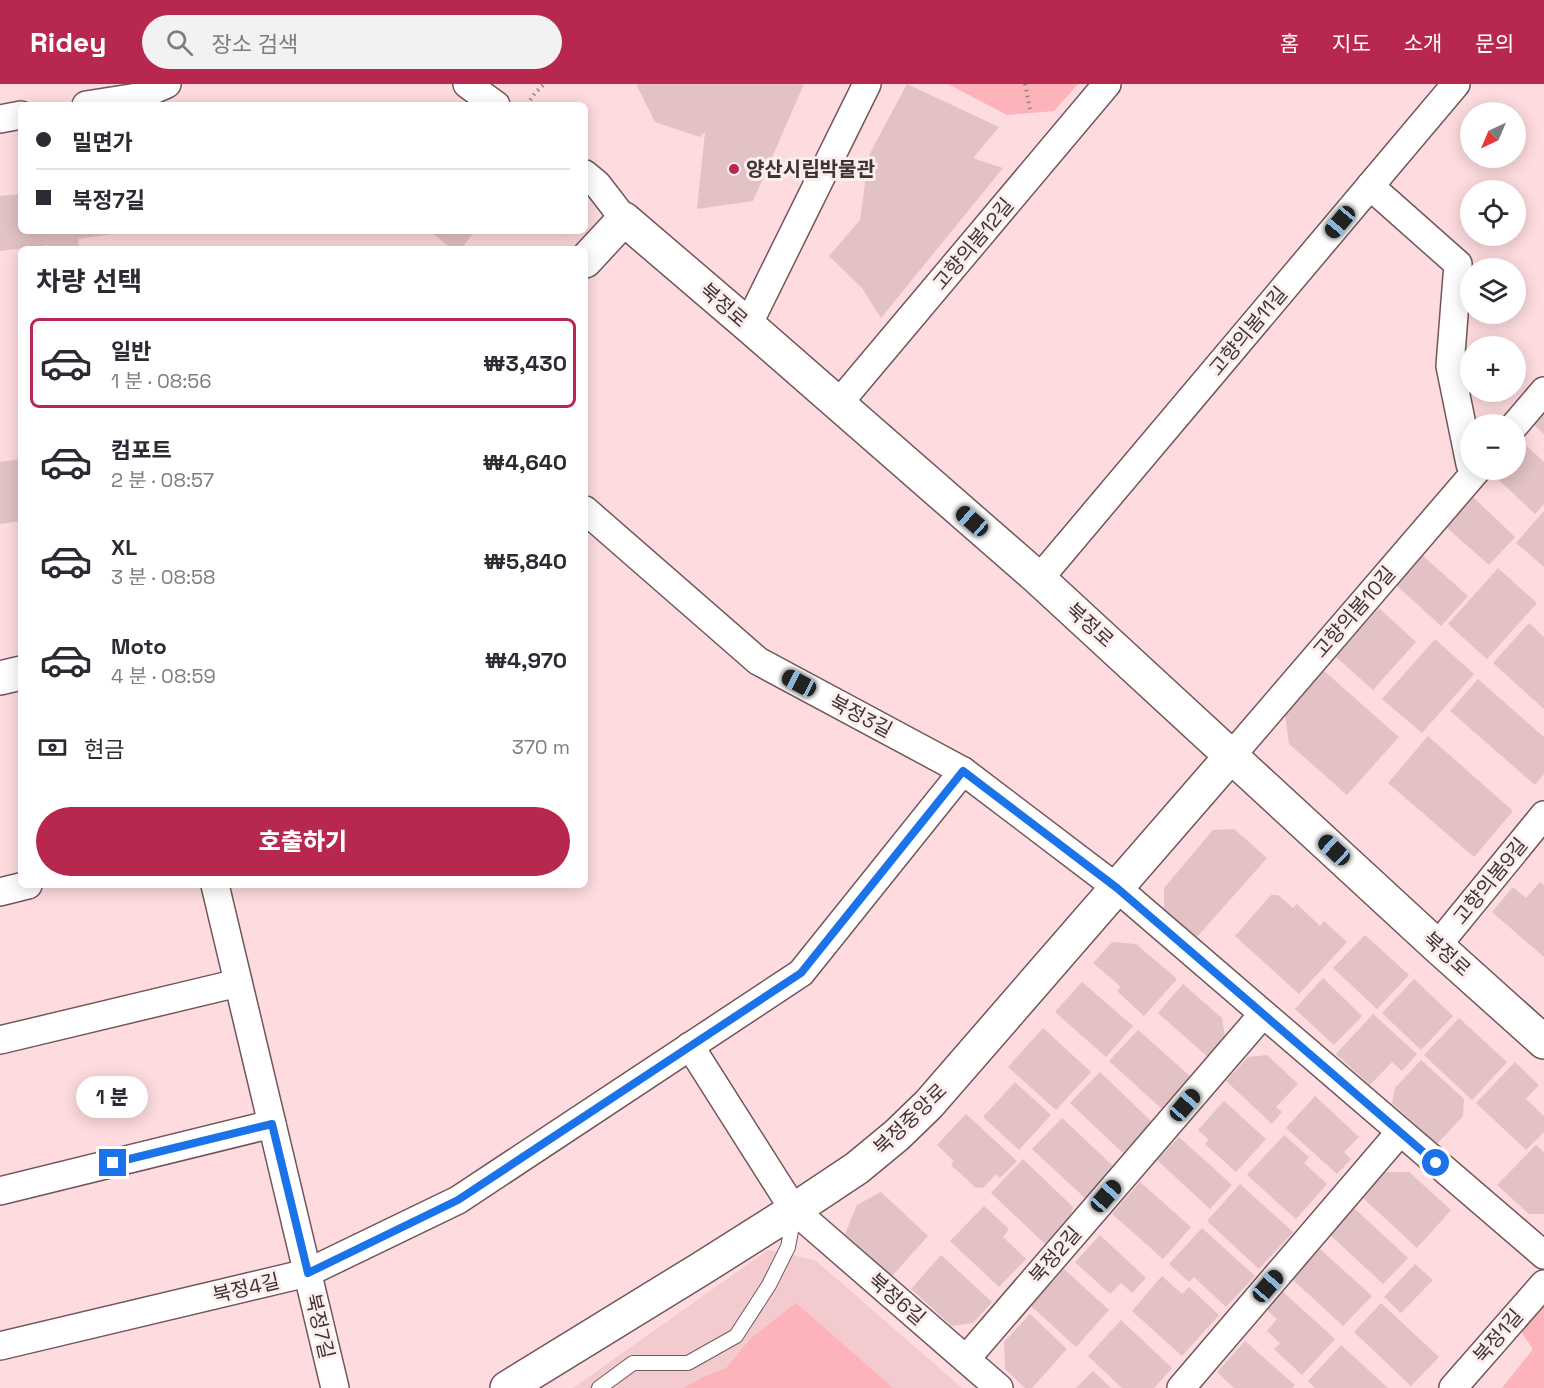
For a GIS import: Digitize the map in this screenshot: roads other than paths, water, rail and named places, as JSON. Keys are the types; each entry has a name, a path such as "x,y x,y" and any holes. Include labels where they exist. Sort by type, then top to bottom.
{"street":[{"path":"106,102 138,97 166,84"},
{"path":"467,84 492,102"},
{"path":"748,325 867,84"},
{"name":"고향의봄12길","path":"838,404 1107,84"},
{"name":"고향의봄11길","path":"1040,579 1456,84"},
{"path":"0,119 18,116"},
{"name":"북정로","path":"588,176 597,184 624,219 1040,579 1544,1042"},
{"path":"1370,186 1458,264 1450,366 1461,414"},
{"path":"588,258 624,219"},
{"path":"1524,414 1544,391"},
{"name":"고향의봄10길","path":"1232,755 1464,480"},
{"name":"북정3길","path":"590,524 758,661 963,771 1117,888"},
{"path":"0,678 18,674"},
{"name":"북정중앙로","path":"507,1388 794,1210 857,1168 897,1135 929,1104 1232,755"},
{"name":"북정4길","path":"0,1346 308,1273 458,1200 801,973 963,771"},
{"name":"고향의봄9길","path":"1437,946 1544,815"},
{"path":"0,892 18,888"},
{"name":"북정7길","path":"216,888 335,1388"},
{"path":"1117,888 1544,1255"},
{"path":"0,1040 238,983"},
{"name":"북정2길","path":"966,1359 1263,1014"},
{"name":"북정6길","path":"690,1046 794,1210 999,1388"},
{"path":"0,1191 272,1124"},
{"path":"1181,1388 1400,1132"},
{"name":"북정1길","path":"1453,1388 1544,1284"}],"lane":[{"path":"599,1388 633,1364 688,1363 736,1336 769,1285 788,1247 794,1210"}],"place":[{"name":"양산시립박물관","path":"734,169"}]}
